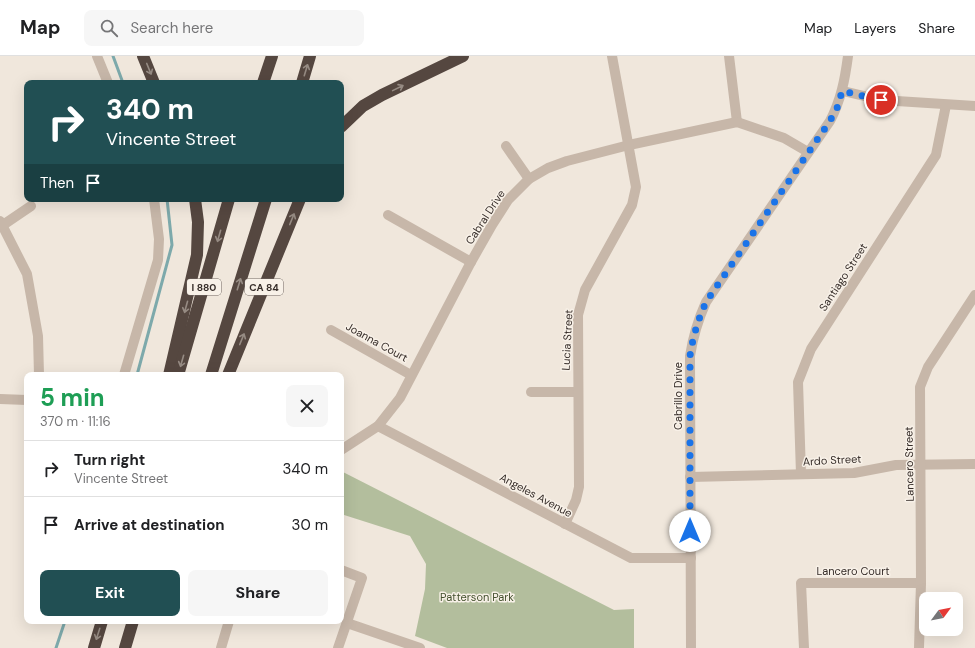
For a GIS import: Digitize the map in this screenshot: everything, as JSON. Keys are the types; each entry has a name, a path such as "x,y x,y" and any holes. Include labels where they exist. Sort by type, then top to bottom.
{"highway":[{"path":"143,56 153,80"},
{"path":"265,78 271,56"},
{"path":"303,80 310,56"},
{"path":"344,124 370,103 463,56"},
{"path":"170,372 197,256 198,222 195,202"},
{"name":"I 880","path":"179,372 229,202"},
{"name":"I 880","path":"212,372 265,202"},
{"name":"CA 84","path":"229,372 299,202"},
{"path":"94,648 101,624"},
{"path":"125,648 132,624"}],"street":[{"path":"97,56 107,80"},
{"name":"Lucia Street","path":"565,524 576,500 579,487 577,392 578,315 583,296 632,205 636,187 612,56"},
{"path":"729,56 737,122 784,138 808,152"},
{"name":"Cabrillo Drive","path":"691,648 690,356 692,338 706,302 830,121 838,106 848,56"},
{"path":"842,91 881,100 975,106"},
{"name":"Santiago Street","path":"801,474 798,382 803,366 811,349 936,155 946,105"},
{"name":"Cabral Drive","path":"344,448 378,426 400,398 411,374 471,262 508,200 529,179 548,168 568,161 629,145 737,122"},
{"path":"506,146 529,179"},
{"path":"125,372 158,260 158,227 154,202"},
{"path":"31,206 1,223 27,274 38,336 39,372"},
{"path":"388,215 471,262"},
{"name":"Lancero Street","path":"919,648 921,583 920,387 928,367 975,295"},
{"name":"Joanna Court","path":"331,330 411,374"},
{"path":"531,392 577,392"},
{"path":"0,399 24,400"},
{"name":"Angeles Avenue","path":"378,426 631,558 691,558"},
{"name":"Ardo Street","path":"690,477 854,473 896,465 975,464"},
{"path":"338,648 362,578 344,571"},
{"name":"Lancero Court","path":"804,648 801,583 921,583"},
{"path":"347,623 420,648"},
{"path":"221,648 228,624"}],"green space":[{"name":"Patterson Park","path":"344,473 614,610 634,609 634,648 447,648 415,636 425,589 426,564 410,536 344,515"}],"waterway":[{"path":"113,56 122,80"},
{"path":"138,372 172,245 167,202"},
{"path":"56,648 64,624"}],"route":[{"path":"690,531 690,356 692,338 698,320 706,302 830,121 838,106 842,91 881,100"}]}
